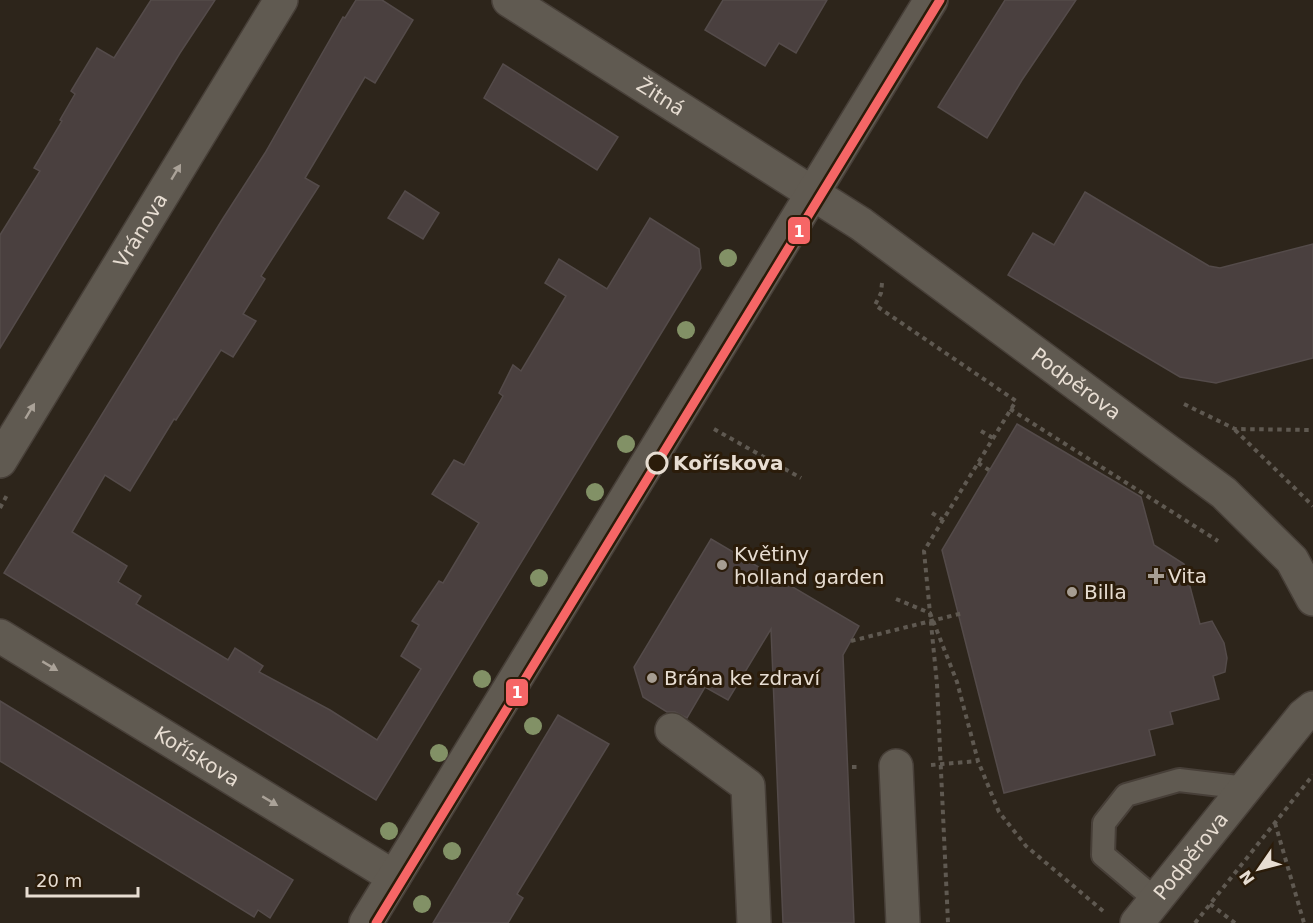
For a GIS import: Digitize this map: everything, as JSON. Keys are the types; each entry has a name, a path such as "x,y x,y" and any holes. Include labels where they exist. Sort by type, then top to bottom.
{"street":[{"name":"Vránova","path":"0,460 281,0"},
{"name":"Žitná","path":"509,0 812,194"},
{"path":"366,923 932,2"},
{"name":"Podpěrova","path":"812,194 861,224 1224,493 1292,560 1313,599"},
{"name":"Kořískova","path":"0,636 394,877"},
{"name":"Podpěrova","path":"1134,913 1246,788 1303,716 1313,708"},
{"path":"672,730 748,786 754,923"},
{"path":"896,766 903,923"}],"lane":[{"path":"1134,913 1102,855 1104,823 1126,795 1179,780 1246,788"}],"path":[{"path":"877,273 882,284 881,293 875,305 1016,401 924,551 937,684 948,923"},
{"path":"1184,404 1235,429 1313,506"},
{"path":"1010,409 1215,538 1224,546"},
{"path":"714,429 801,478"},
{"path":"1235,429 1313,430"},
{"path":"981,430 993,438"},
{"path":"978,463 989,470"},
{"path":"932,513 943,520"},
{"path":"896,598 930,613 957,682 978,761 999,812 1026,846 1134,913"},
{"path":"851,641 963,613"},
{"path":"940,765 978,761"},
{"path":"1195,923 1313,775"},
{"path":"1275,822 1304,923"},
{"path":"1210,904 1235,923"}],"building":[{"path":"151,0 215,0 180,53 0,348 0,235 40,171 34,168 75,94 71,91 97,48 114,58"},
{"path":"356,0 382,0 413,20 375,83 365,77 305,178 319,186 261,276 265,279 243,314 256,321 233,357 221,350 176,420 174,419 130,491 105,475 72,532 127,566 118,582 141,596 136,604 228,660 235,648 263,666 259,672 330,710 377,740 421,669 401,656 419,625 412,621 439,581 443,583 479,523 432,494 454,460 464,465 503,396 499,393 513,365 521,371 566,296 545,283 559,259 607,289 650,218 699,249 701,268 376,800 4,573 265,153 343,17 345,18"},
{"path":"723,0 827,0 796,53 779,43 765,66 705,30"},
{"path":"1005,0 1076,0 1022,80 987,138 938,107"},
{"path":"503,64 618,137 597,170 484,98"},
{"path":"405,191 439,213 423,239 388,218"},
{"path":"1085,192 1209,266 1220,268 1313,244 1313,358 1216,383 1180,377 1008,275 1033,233 1054,245"},
{"name":"Billa","path":"1017,424 1141,497 1154,545 1184,564 1200,624 1212,621 1224,643 1227,658 1225,672 1213,676 1219,699 1170,712 1173,724 1149,730 1155,755 1004,793 942,550"},
{"path":"711,539 859,626 843,655 854,923 783,923 771,629 728,700 705,687 687,718 675,712 667,712 643,697 634,667"},
{"path":"0,701 293,880 270,918 258,910 254,917 0,761"},
{"path":"558,715 609,744 517,894 523,898 508,923 433,923"}],"transit line":[{"name":"1","path":"376,923 940,0"}],"place":[{"name":"Kořískova","path":"657,463"},
{"name":"Květiny holland garden","path":"722,565"},
{"name":"Vita","path":"1156,576"},
{"name":"Billa","path":"1072,592"},
{"name":"Brána ke zdraví","path":"652,678"}]}
